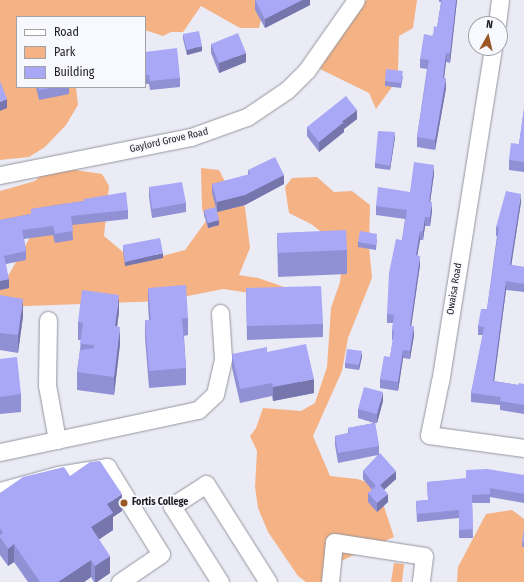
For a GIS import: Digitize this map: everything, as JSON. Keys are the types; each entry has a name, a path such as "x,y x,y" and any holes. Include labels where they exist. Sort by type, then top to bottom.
{"street":[{"name":"Gaylord Grove Road","path":"0,175 184,139 247,117 287,90 307,70 356,0"},
{"path":"498,16 500,0"},
{"name":"Owaisa Road","path":"492,56 440,381 429,435 524,448"},
{"path":"0,452 198,410 215,394 217,387 223,358 220,313"},
{"path":"48,320 47,385 57,440"},
{"path":"0,491 58,475 107,467 160,554 120,582"},
{"path":"220,582 172,506 206,484 268,582"},
{"path":"330,582 334,542 424,556 421,582"}],"green space":[{"path":"0,0 269,0 263,10 259,28 240,28 201,6 183,32 171,32 163,36 146,30 146,16 16,16 16,88 76,88 78,105 66,125 45,147 29,157 0,160"},
{"path":"367,0 417,0 413,28 399,36 398,70 392,87 376,109 369,93 320,69 348,23 361,4"},
{"path":"201,168 219,170 231,193 245,207 250,248 239,275 258,278 293,290 250,293 223,289 163,301 0,307 0,277 8,276 37,225 0,225 0,191 35,181 43,173 69,169 102,174 109,186 104,236 136,263 185,250 206,221 202,208"},
{"path":"317,177 334,192 352,191 370,205 369,246 372,278 348,338 342,371 313,436 330,476 357,479 377,485 394,537 332,565 326,582 306,582 298,576 268,532 258,508 255,487 257,451 250,436 256,428 263,408 301,411 315,403 327,367 331,308 340,282 344,249 311,224 289,213 285,187 292,178"},
{"path":"512,510 524,519 524,582 457,582 458,567 486,514"},
{"path":"394,563 404,564 402,582 391,582"}],"building":[{"path":"255,0 302,0 265,19"},
{"path":"442,0 456,0 450,53 446,53 443,78 446,78 435,140 417,137 429,60 420,59 424,34 433,36 434,26 437,27"},
{"path":"199,31 202,46 187,50 183,34"},
{"path":"238,33 246,53 219,63 211,44"},
{"path":"177,48 180,78 150,81 149,75 146,75 146,52"},
{"path":"386,69 403,71 401,83 385,81"},
{"path":"0,81 7,99 0,102"},
{"path":"38,88 50,88 39,90"},
{"path":"346,96 357,110 319,142 307,127"},
{"path":"524,109 524,162 509,160 511,143 519,144"},
{"path":"378,131 395,132 390,166 375,163"},
{"path":"275,157 284,175 245,195 217,202 212,184 250,174 248,170"},
{"path":"414,162 434,165 429,202 432,202 430,217 425,217 423,231 420,231 416,255 420,256 410,326 414,326 410,351 403,350 398,382 380,379 384,356 390,357 394,331 392,331 394,315 387,314 389,273 396,239 402,240 407,210 376,206 378,187 410,192"},
{"path":"182,182 186,203 152,209 149,187"},
{"path":"506,191 521,194 510,265 524,267 524,284 506,281 493,381 518,385 519,383 524,384 524,405 500,401 501,397 471,393 484,327 478,326 481,309 487,309 499,228 496,227"},
{"path":"126,192 128,210 71,216 73,231 55,234 53,226 22,230 26,251 4,256 9,279 0,281 0,220 31,214 31,209 84,201 84,199"},
{"path":"216,207 219,220 208,223 204,210"},
{"path":"346,230 347,250 278,253 277,233"},
{"path":"360,231 377,234 376,245 358,242"},
{"path":"160,238 163,253 125,262 123,245"},
{"path":"186,285 188,318 182,318 186,368 149,371 145,320 151,320 148,288"},
{"path":"321,286 323,324 247,326 246,288"},
{"path":"82,290 119,295 115,326 120,327 114,377 77,372 80,350 94,348 94,345 80,344 83,323 78,322"},
{"path":"0,295 23,299 18,335 0,333"},
{"path":"306,344 314,379 273,387 272,383 240,389 232,354 267,347 267,352"},
{"path":"347,349 362,351 359,365 345,363"},
{"path":"17,357 21,394 0,397 0,359"},
{"path":"364,387 383,392 377,414 358,409"},
{"path":"375,423 379,446 338,453 335,436 349,433 348,428"},
{"path":"380,453 396,471 380,485 388,494 377,503 368,493 376,486 363,471"},
{"name":"Fortis College","path":"100,461 122,494 107,504 113,513 91,527 110,556 95,566 91,560 58,582 40,582 14,544 8,549 0,537 3,533 0,528 0,493 23,477 64,467 70,476 90,462"},
{"path":"487,469 524,475 524,494 490,488 490,494 472,495 473,529 459,530 459,510 417,514 416,501 428,500 427,482 466,478 466,470"},
{"path":"524,529 524,542 522,542"}],"place":[{"name":"Fortis College","path":"124,503"}]}
